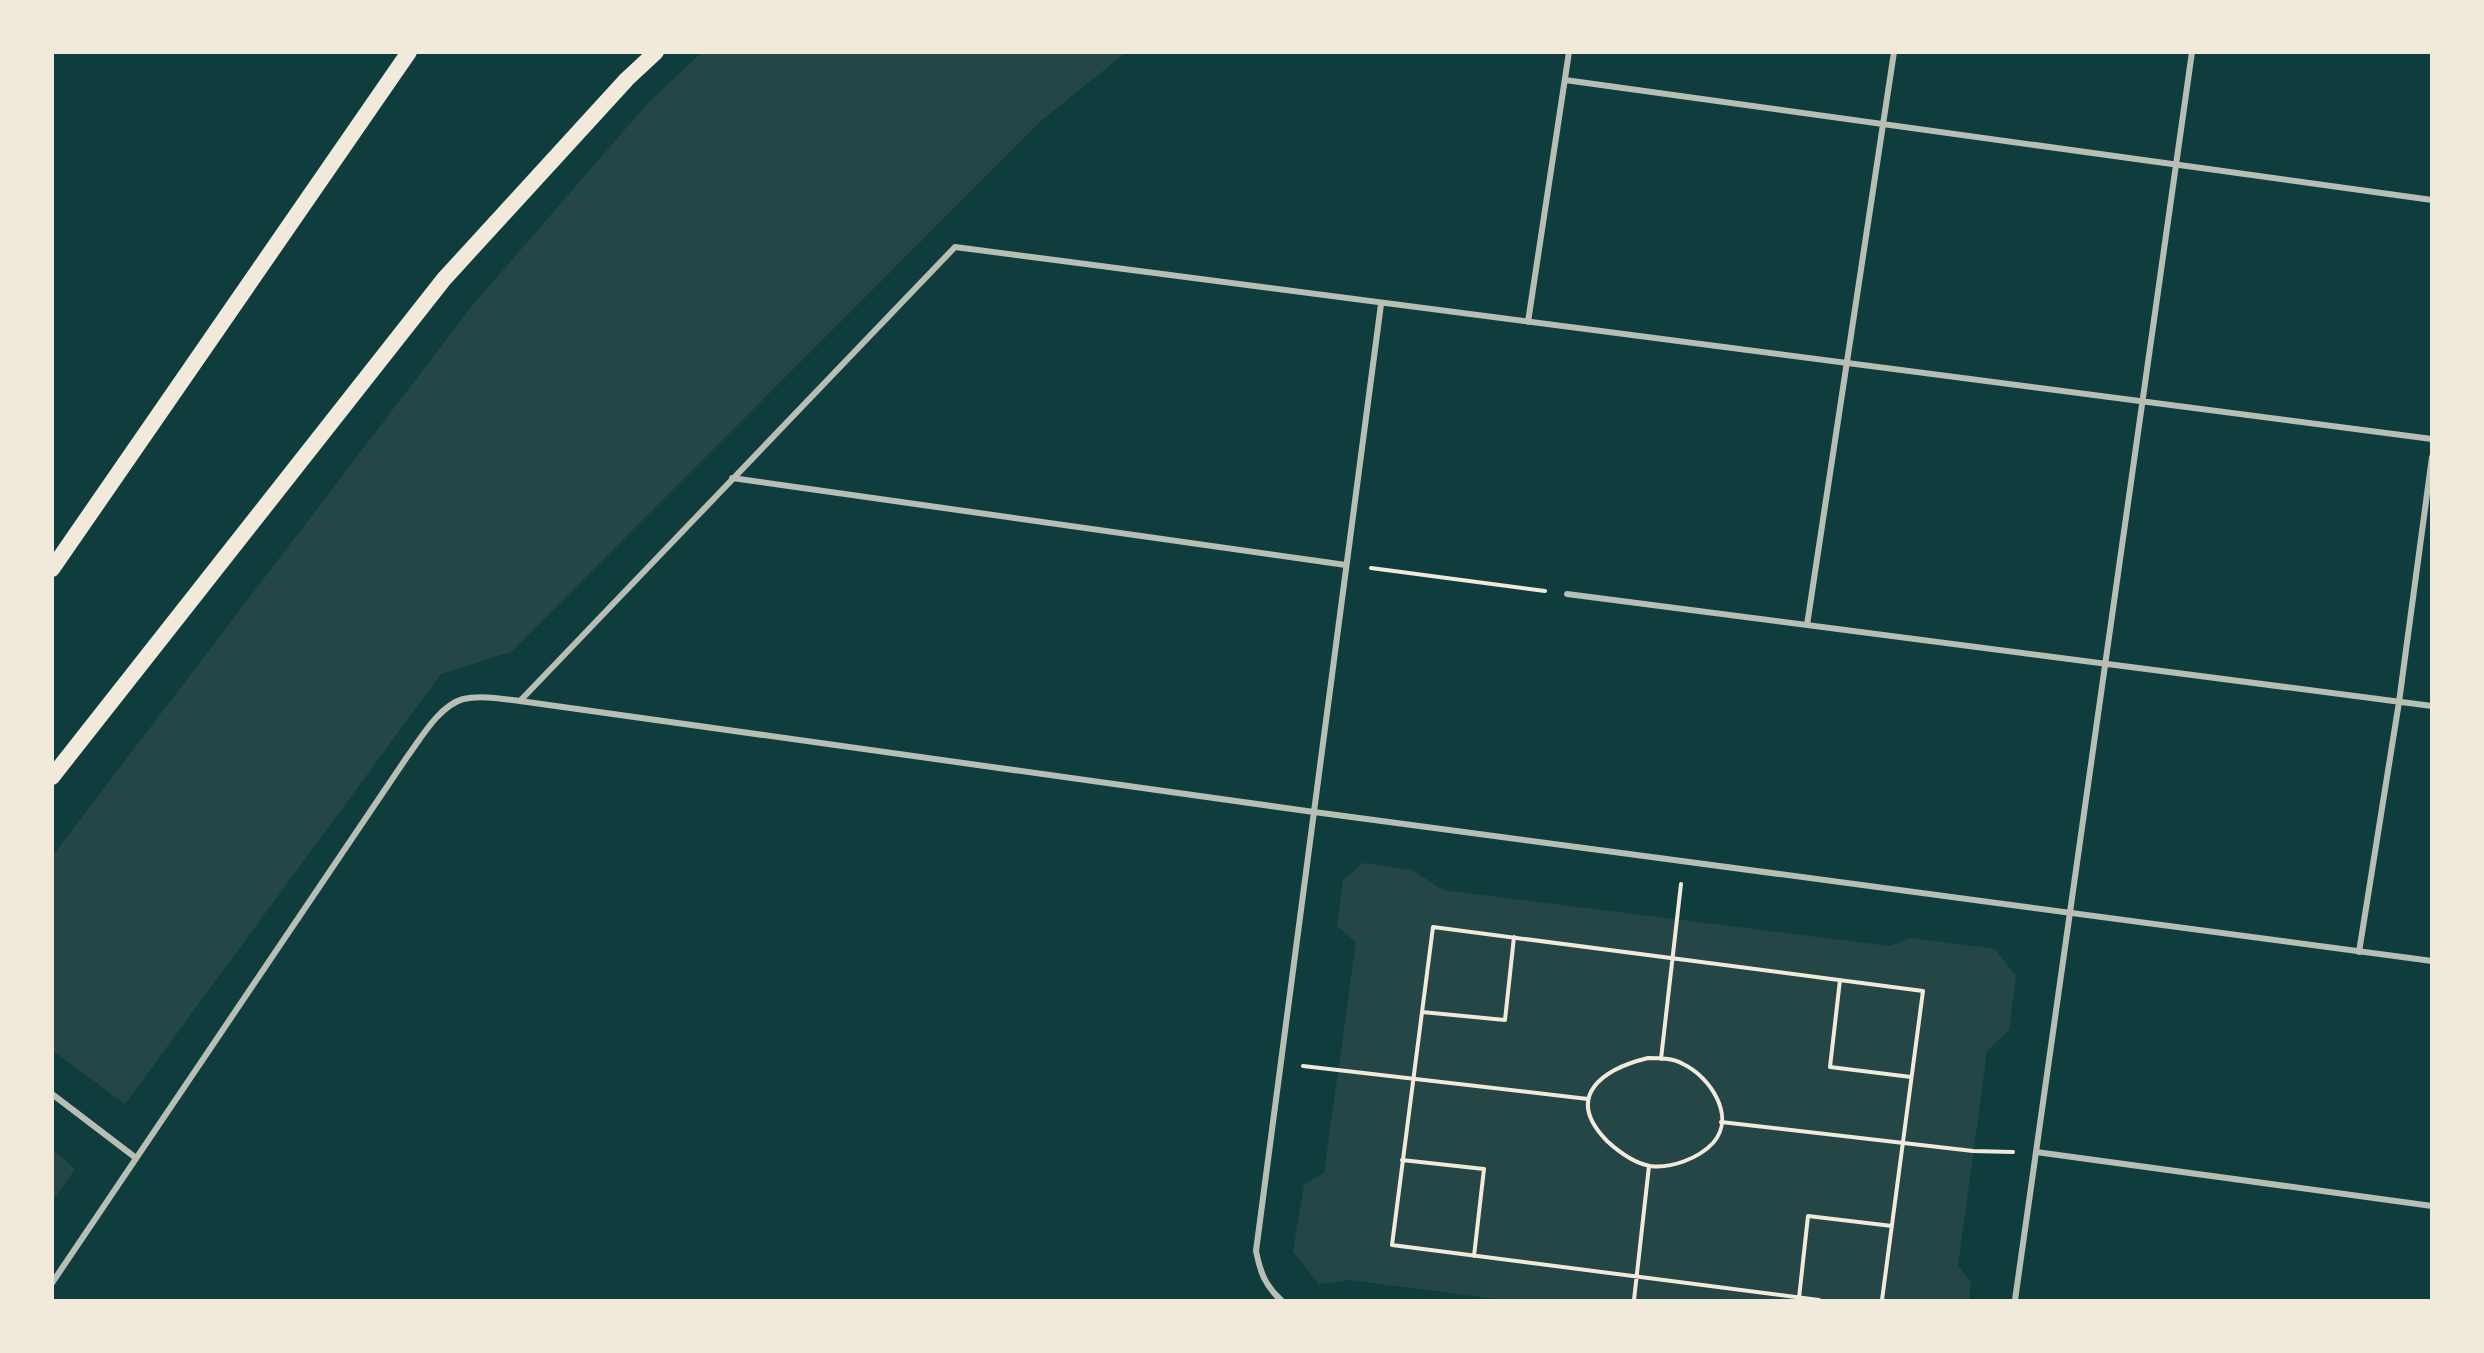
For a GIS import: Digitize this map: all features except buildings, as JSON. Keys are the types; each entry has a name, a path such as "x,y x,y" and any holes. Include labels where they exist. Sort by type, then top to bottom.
{"highway":[{"path":"52,569 409,52"},
{"path":"52,777 444,279 627,79 656,52"}],"street":[{"path":"1528,322 1569,52"},
{"path":"1807,625 1894,52"},
{"path":"2015,1300 2192,52"},
{"path":"1565,80 2432,200"},
{"path":"520,701 955,247 2432,439"},
{"path":"1281,1300 1271,1292 1260,1272 1256,1251 1381,304"},
{"path":"2359,952 2399,702 2432,457"},
{"path":"732,478 1346,565"},
{"path":"1567,594 2432,706"},
{"path":"52,1282 407,757 435,721 448,708 464,699 520,701 1314,812 2432,961"},
{"path":"52,1094 136,1158"},
{"path":"2036,1152 2432,1206"}],"path":[{"path":"1346,565 1567,594"},
{"path":"1661,1059 1684,861"},
{"path":"1819,1300 1392,1245 1433,927 1923,991 1882,1300"},
{"path":"1422,1012 1505,1020 1514,937"},
{"path":"1840,980 1830,1067 1911,1077"},
{"path":"1647,1058 1661,1059 1683,1064 1702,1076 1718,1099 1722,1111 1721,1122 1718,1134 1712,1143 1694,1157 1673,1164 1649,1166 1624,1155 1598,1131 1589,1111 1588,1099 1598,1082 1616,1068 1647,1058"},
{"path":"1281,1064 1588,1099"},
{"path":"1721,1122 1973,1151 2036,1152"},
{"path":"1402,1160 1484,1169 1474,1256"},
{"path":"1634,1300 1649,1166"},
{"path":"1798,1298 1808,1216 1892,1226"}],"shaded area":[{"path":"701,53 1125,53 1041,121 511,652 441,674 125,1104 53,1051 53,855 471,307 647,104"},
{"path":"1363,863 1412,870 1443,890 1889,946 1911,938 1995,949 2016,976 2009,1030 1987,1051 1958,1266 1971,1283 1969,1300 1505,1300 1349,1280 1319,1284 1293,1252 1304,1185 1324,1173 1356,942 1337,926 1343,880"},
{"path":"53,1150 75,1169 53,1201"}]}
